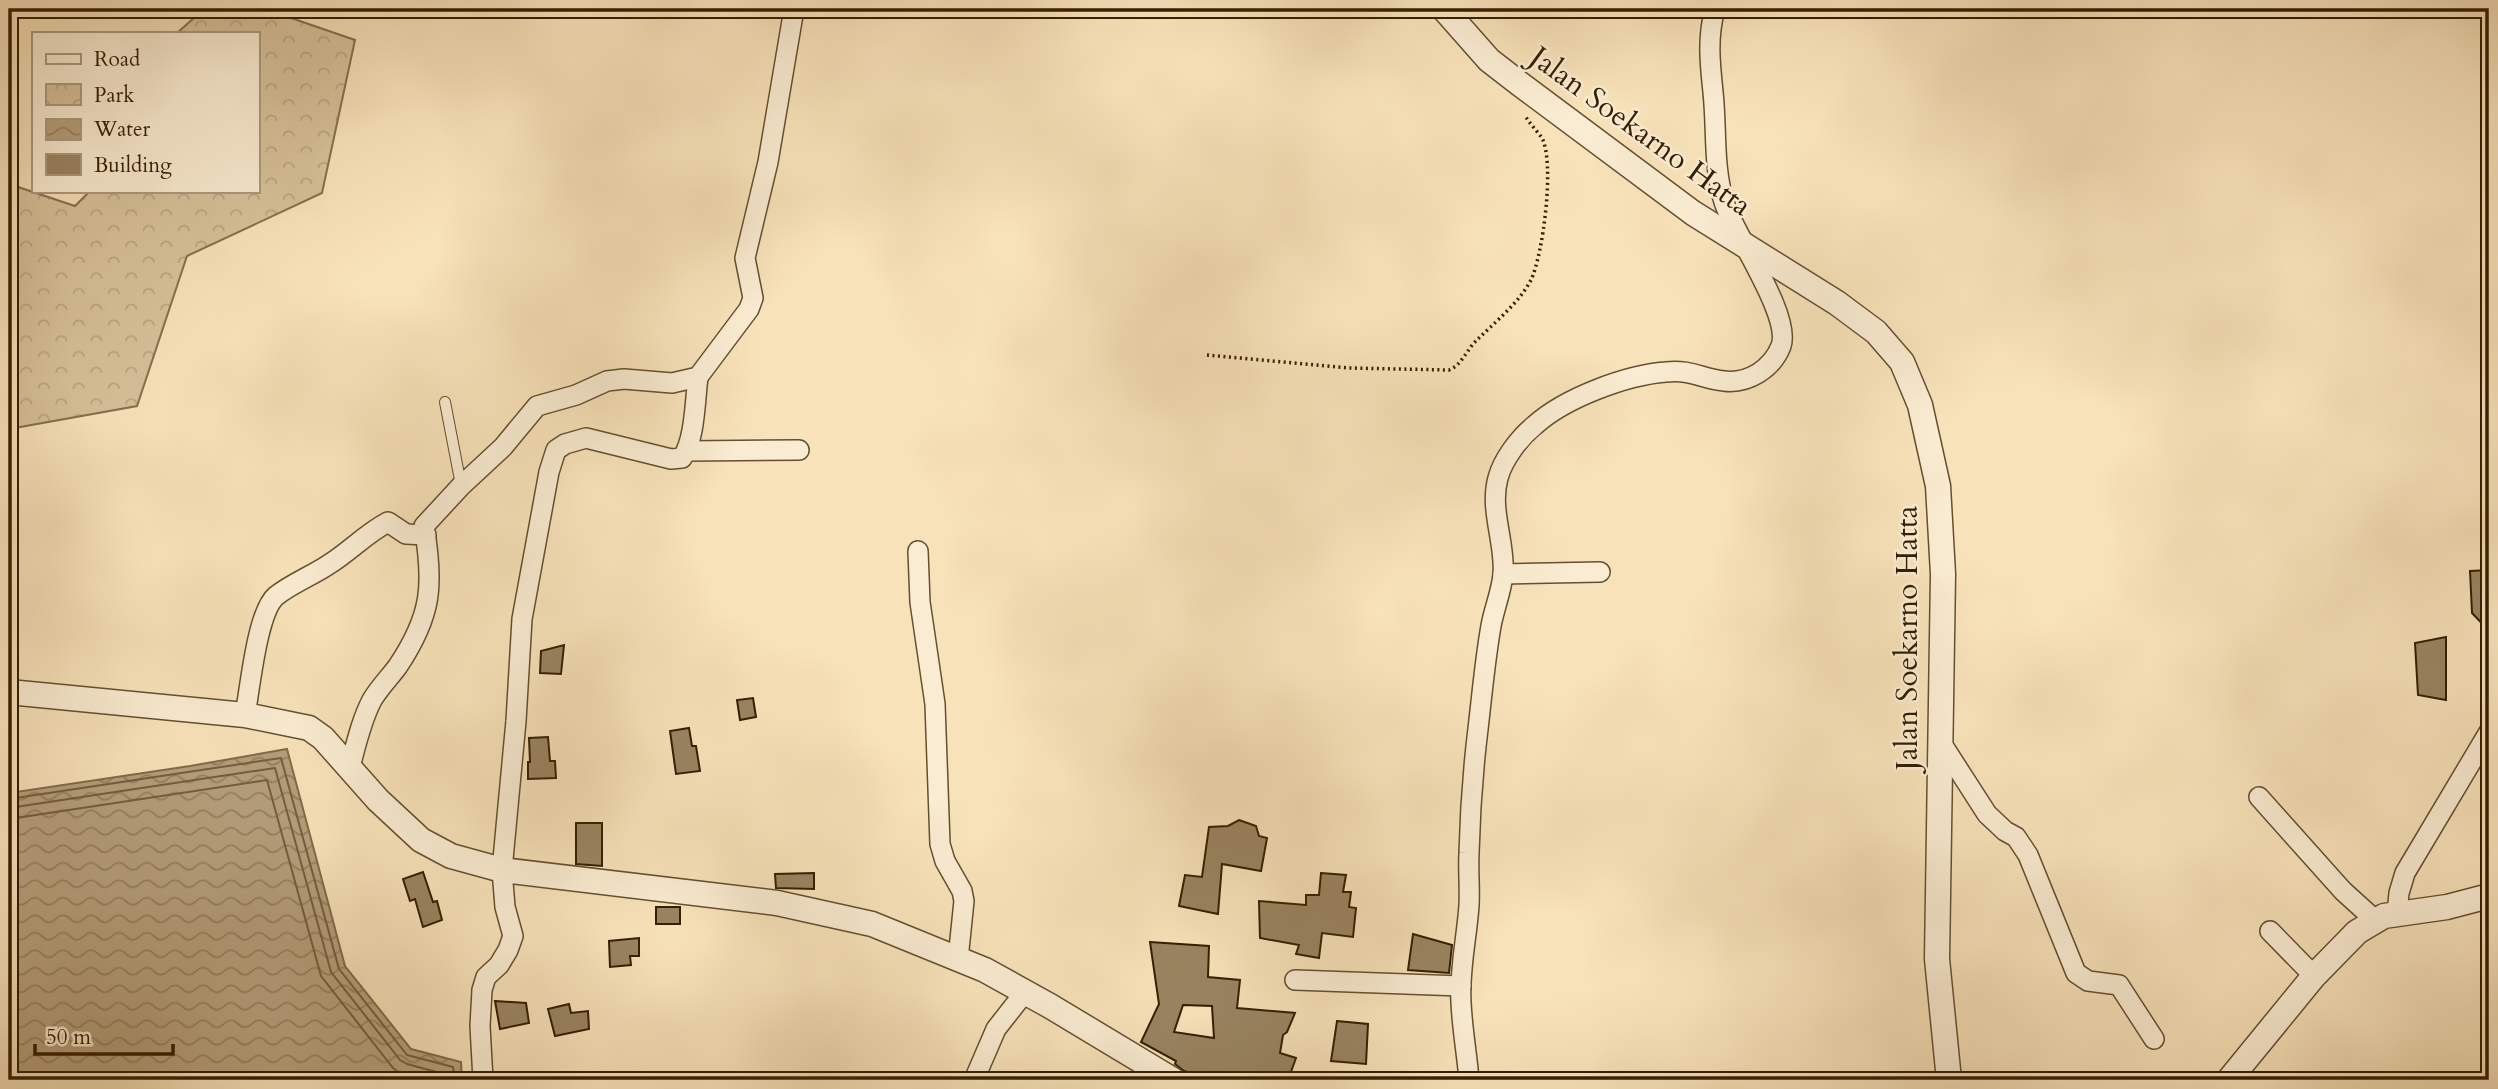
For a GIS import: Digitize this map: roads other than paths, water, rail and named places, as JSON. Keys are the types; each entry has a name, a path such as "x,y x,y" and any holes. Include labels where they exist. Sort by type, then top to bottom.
{"street":[{"path":"483,1080 480,1026 482,990 486,977 499,965 513,936 505,906 502,870 522,619 549,472 556,450 565,444 586,438 671,460 682,458 687,452 698,377 749,309 753,298 745,258 768,162 794,9"},
{"name":"Jalan Soekarno Hatta","path":"1444,9 1489,60 1520,84 1693,213 1838,303 1876,332 1902,362 1920,405 1938,486 1943,562 1937,959 1949,1080"},
{"path":"1469,1080 1461,986 1469,907 1470,808 1492,624 1503,574 1497,525 1497,483 1505,462 1534,425 1564,405 1622,381 1656,373 1685,371 1724,381 1746,378 1760,373 1770,365 1781,346 1780,329 1758,267 1724,203 1716,158 1713,93 1709,74 1710,27 1715,9"},
{"path":"350,768 373,697 413,644 425,616 431,584 425,526 461,486 503,447 537,406 576,395 607,381 624,379 672,383 698,377"},
{"path":"687,452 799,450"},
{"path":"245,715 260,633 265,613 274,598 331,563 373,530 388,522 406,534 426,535"},
{"path":"918,551 920,602 935,704 940,844 944,861 962,891 964,901 958,959"},
{"path":"1503,574 1600,572"},
{"path":"9,692 245,715 309,728 324,738 378,800 421,841 451,856 502,870 701,893 829,913 872,924 958,959 1026,992 1173,1080"},
{"path":"2386,917 2399,893 2404,873 2479,754 2489,733"},
{"path":"1940,741 1987,814 2005,831 2016,837 2028,855 2076,972 2088,981 2119,985 2154,1039"},
{"path":"2259,797 2343,891 2386,917"},
{"path":"2229,1080 2314,976 2357,932 2386,917 2447,907 2489,896"},
{"path":"2270,931 2314,976"},
{"path":"1295,981 1461,986"},
{"path":"974,1080 996,1029 1026,992"}],"lane":[{"path":"445,402 461,486"}],"water":[{"path":"287,749 345,966 411,1049 461,1062 462,1080 9,1080 9,793"}]}
